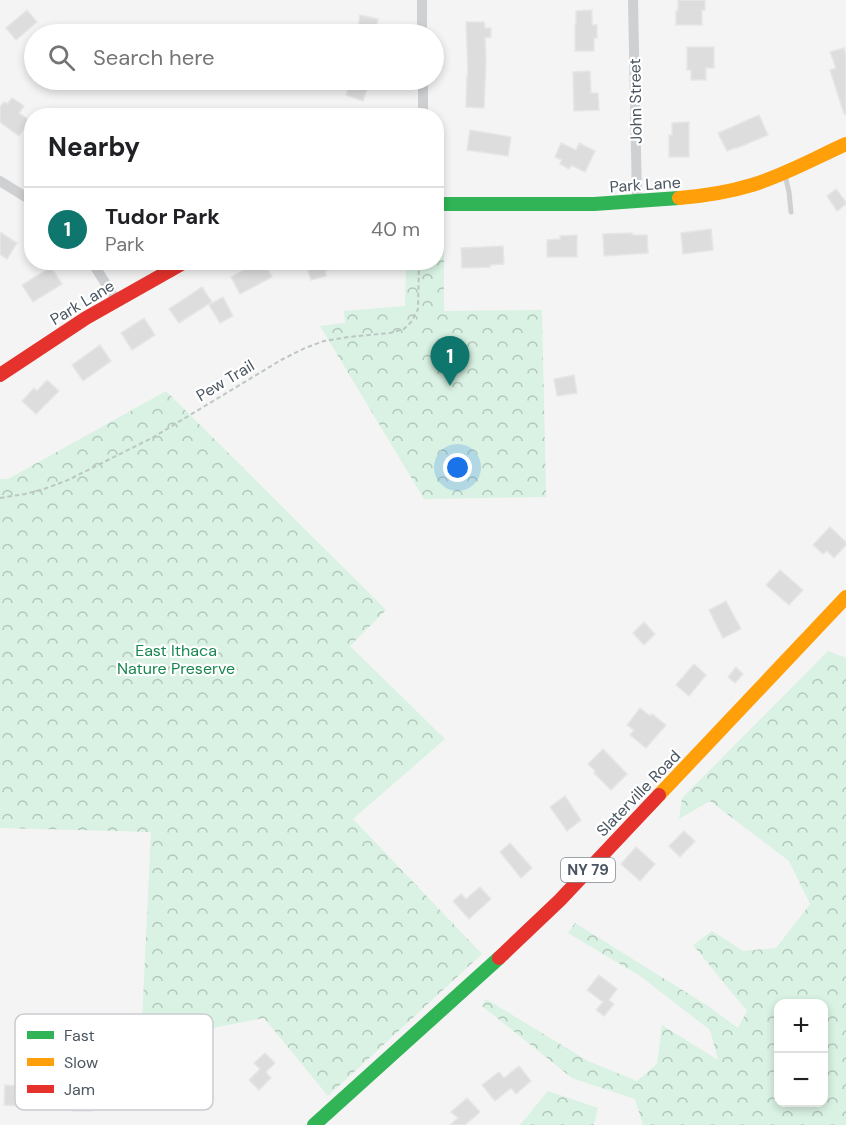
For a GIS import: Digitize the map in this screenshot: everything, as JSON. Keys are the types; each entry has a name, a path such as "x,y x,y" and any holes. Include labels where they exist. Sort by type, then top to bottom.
{"main road":[{"name":"Park Lane","path":"444,204 594,204 683,198 717,193 752,185 784,174 846,144"},
{"name":"Park Lane","path":"0,375 86,318 170,270"},
{"name":"Slaterville Road","path":"314,1125 479,977 560,900 846,597"}],"street":[{"path":"422,0 422,24"},
{"name":"John Street","path":"633,0 637,201"},
{"path":"423,90 423,108"},
{"path":"0,182 24,196"},
{"path":"97,270 116,300"}],"lane":[{"path":"784,174 791,212"}],"path":[{"name":"Pew Trail","path":"0,498 44,489 68,480 152,438 281,360 305,348 324,341 390,333 404,329 412,321 418,309 419,270"}],"green space":[{"path":"406,270 444,270 444,311 542,310 546,497 424,499 320,326 345,323 344,311 405,306"},
{"name":"East Ithaca Nature Preserve","path":"166,391 386,610 350,646 445,739 353,819 482,954 328,1096 264,1018 213,1028 213,1014 142,1014 151,832 0,828 0,479 8,479"},
{"path":"828,651 846,658 846,1125 643,1125 635,1099 572,1078 482,1006 486,999 588,1061 637,1081 657,1064 662,1025 718,1060 710,1030 640,976 568,933 575,923 708,1006 738,1028 747,1011 693,945 712,931 743,951 776,948 810,904 789,861 710,801 679,819 682,798"},
{"path":"548,1091 598,1108 594,1125 520,1125"}],"building":[{"path":"678,0 705,0 702,25 676,25"},
{"path":"27,10 37,22 24,24 24,33 16,40 6,28"},
{"path":"592,10 592,25 597,25 594,51 575,51 576,11"},
{"path":"360,15 378,19 377,24 359,24"},
{"path":"466,22 484,22 485,28 491,28 491,37 485,38 484,108 466,107 468,75"},
{"path":"687,47 714,47 714,68 706,68 706,80 691,80 691,70 687,70"},
{"path":"844,48 846,114 844,114 830,70 836,68 830,52"},
{"path":"590,71 591,93 598,93 599,110 574,111 573,72"},
{"path":"348,90 367,90 363,101 346,95"},
{"path":"12,98 24,106 19,113 24,117 24,129 19,136 0,122 0,107 4,102 7,104"},
{"path":"759,115 768,135 727,151 718,133"},
{"path":"689,122 689,157 669,157 669,135 672,135 672,123"},
{"path":"470,130 511,137 508,156 467,150"},
{"path":"561,143 576,150 579,143 595,151 585,172 571,165 569,169 560,164 562,160 555,157"},
{"path":"836,189 846,202 837,211 827,196"},
{"path":"711,229 713,250 683,254 681,233"},
{"path":"0,232 17,243 7,259 0,254"},
{"path":"632,233 632,235 647,235 648,253 604,256 603,234"},
{"path":"577,235 577,257 547,257 547,240 560,239 560,236"},
{"path":"503,246 504,264 462,268 461,248"},
{"path":"46,270 53,270 62,284 33,302 22,285"},
{"path":"244,270 268,270 272,277 240,294 231,277"},
{"path":"308,270 328,270 325,271 326,276 311,280"},
{"path":"202,287 212,302 179,323 169,309"},
{"path":"223,297 233,316 220,323 209,305"},
{"path":"144,318 155,335 132,350 121,333"},
{"path":"100,345 111,361 83,381 72,365"},
{"path":"574,375 577,393 557,396 554,379"},
{"path":"47,380 59,391 36,414 22,401 34,388 37,391"},
{"path":"830,527 846,542 834,558 827,551 823,554 813,545"},
{"path":"780,570 803,590 789,605 766,585"},
{"path":"726,601 741,629 723,638 709,610"},
{"path":"644,622 655,634 644,645 633,633"},
{"path":"694,664 706,675 689,696 676,685"},
{"path":"736,667 743,674 735,683 728,677"},
{"path":"640,708 666,725 646,748 630,735 634,730 627,725"},
{"path":"603,749 627,774 611,790 588,764"},
{"path":"565,796 581,820 567,831 550,807"},
{"path":"684,831 695,841 680,857 669,846"},
{"path":"510,843 532,868 521,878 500,852"},
{"path":"636,847 655,864 640,881 621,864"},
{"path":"480,887 491,899 469,919 453,901 461,894 466,899"},
{"path":"599,975 617,989 609,1000 614,1004 604,1016 596,1010 603,1002 587,990"},
{"path":"265,1053 275,1063 266,1072 271,1078 259,1090 249,1080 260,1069 254,1063"},
{"path":"519,1066 531,1081 516,1094 511,1088 495,1101 482,1085 499,1072 504,1078"},
{"path":"5,1085 15,1086 15,1106 4,1105"},
{"path":"467,1098 480,1112 465,1125 450,1125 458,1118 451,1112"}],"traffic: fast":[{"path":"444,204 594,204 679,198"},
{"path":"314,1125 499,958"}],"traffic: slow":[{"path":"679,198 752,185 846,144"},
{"path":"659,795 846,597"}],"traffic: jam":[{"path":"0,375 86,318 171,270"},
{"path":"499,958 560,900 659,795"}],"place":[{"name":"Tudor Park","path":"450,386"}]}
